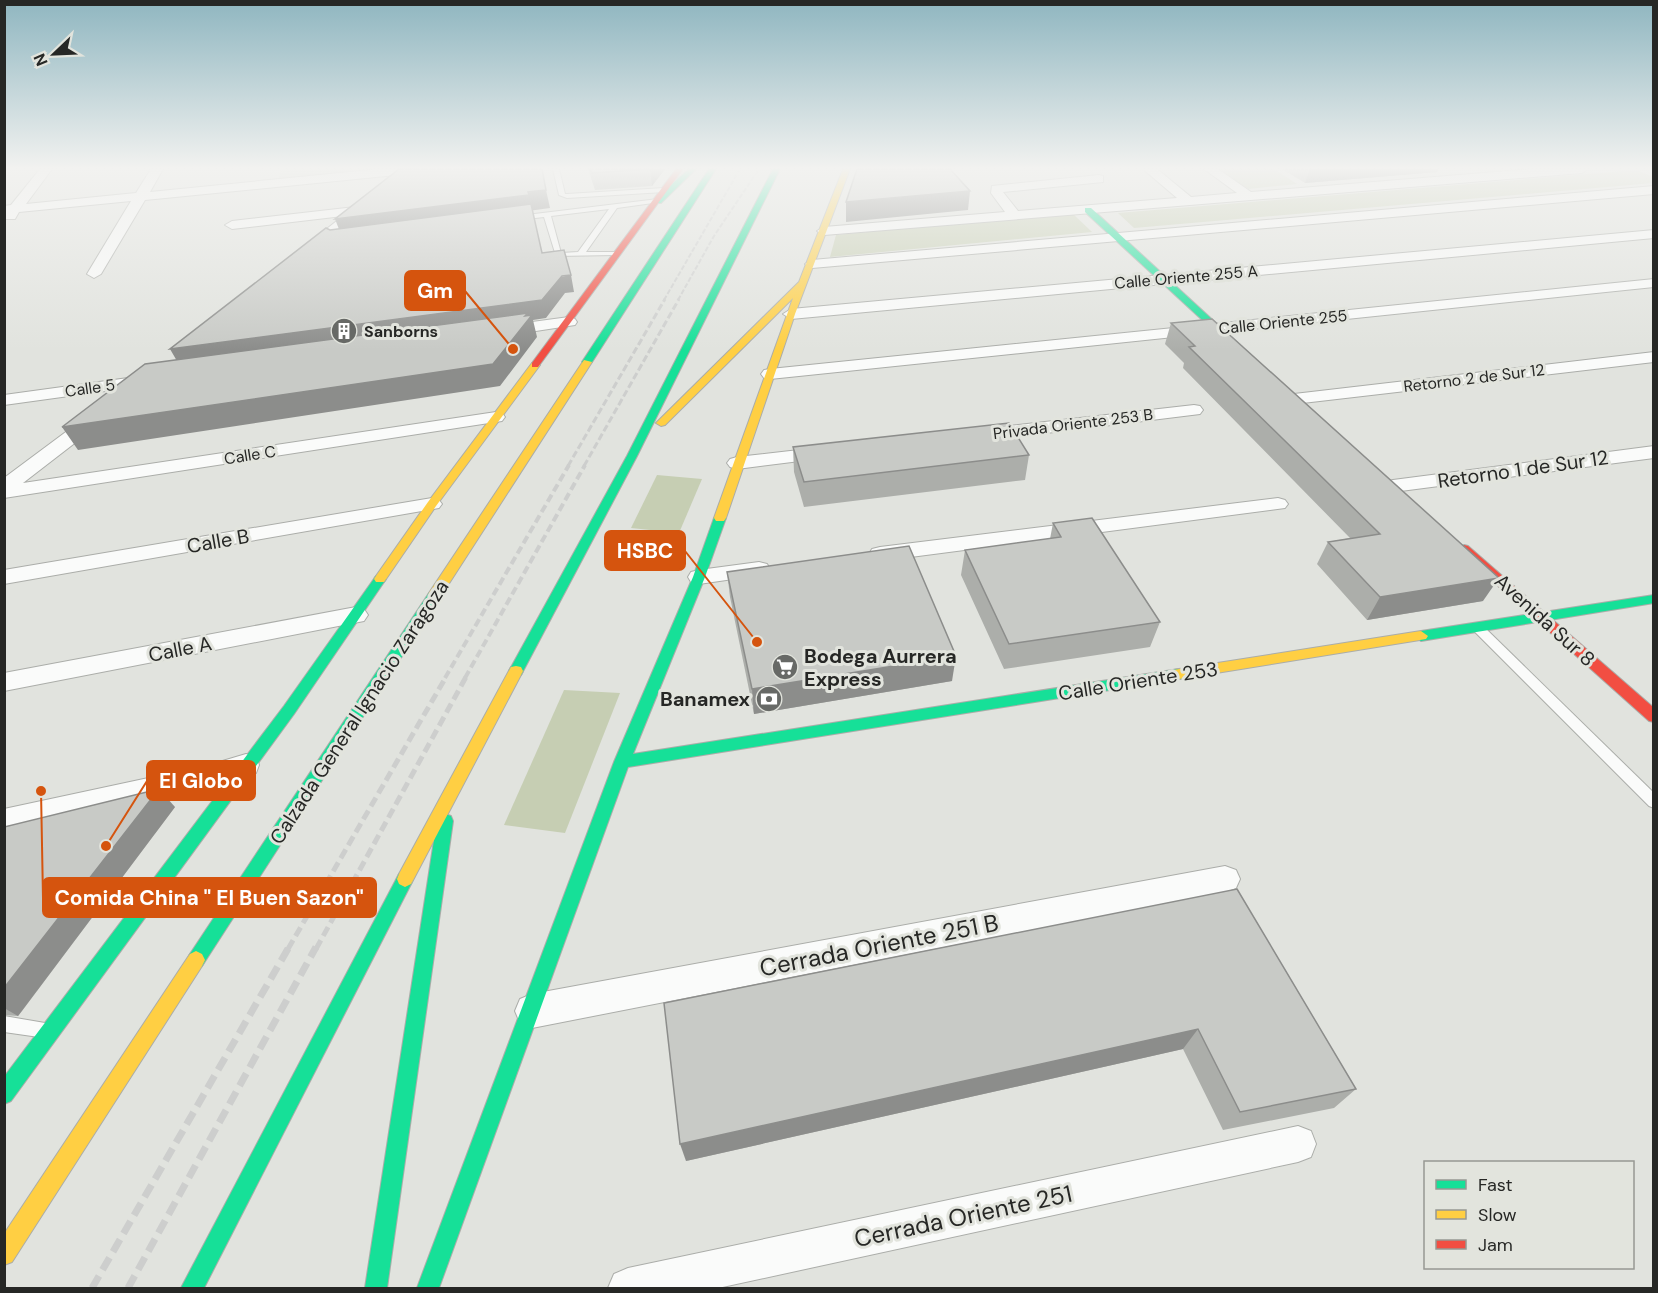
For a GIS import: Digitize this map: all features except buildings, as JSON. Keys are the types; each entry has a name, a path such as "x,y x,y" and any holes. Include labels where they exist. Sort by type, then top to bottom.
{"main road":[{"path":"4,1094 356,615 432,504 635,229"},
{"name":"Calzada General Ignacio Zaragoza","path":"4,1254 674,229"},
{"path":"192,1288 449,795 632,456 747,229"},
{"path":"1110,229 1251,360"},
{"path":"428,1288 622,762 699,577 737,463 824,231"},
{"path":"632,456 693,389 804,282"},
{"path":"1290,395 1311,413"},
{"path":"1389,483 1411,502"},
{"name":"Avenida Sur 8","path":"1455,540 1653,717"},
{"name":"Calle Oriente 253","path":"622,762 1653,599"},
{"path":"376,1288 449,795"}],"street":[{"path":"94,274 122,229"},
{"path":"300,257 334,229"},
{"path":"824,231 845,229"},
{"path":"812,264 1184,229"},
{"name":"Calle Oriente 255 A","path":"791,314 1653,234"},
{"name":"Calle Oriente 255","path":"770,374 1653,283"},
{"path":"486,333 568,322"},
{"name":"Retorno 2 de Sur 12","path":"1290,395 1653,357"},
{"name":"Calle 5","path":"4,400 145,381 166,372"},
{"path":"4,490 145,381"},
{"name":"Privada Oriente 253 B","path":"960,437 1194,410"},
{"name":"Calle C","path":"4,490 496,417"},
{"path":"737,463 843,451"},
{"name":"Retorno 1 de Sur 12","path":"1389,483 1653,452"},
{"name":"Calle B","path":"4,578 432,504"},
{"path":"858,556 1278,504"},
{"path":"699,577 778,567"},
{"name":"Calle A","path":"4,682 356,615"},
{"path":"4,821 209,776 246,765"},
{"name":"Cerrada Oriente 251 B","path":"532,1011 1225,879"},
{"name":"Cerrada Oriente 251","path":"628,1288 1298,1144"}],"lane":[{"path":"551,229 558,255 616,254"},
{"path":"580,255 598,229"},
{"path":"1478,628 1653,802"},
{"path":"4,1024 51,1031"}],"green space":[{"path":"897,229 1089,229 1092,232 830,257 836,235"},
{"path":"657,475 702,479 679,533 631,528"},
{"path":"564,690 620,693 565,833 504,825"}],"railway":[{"path":"664,300 705,229"},
{"path":"678,300 718,229"},
{"path":"568,466 665,299"},
{"path":"584,466 679,299"},
{"path":"445,678 569,465"},
{"path":"465,678 585,465"},
{"path":"288,949 446,677"},
{"path":"316,949 466,677"},
{"path":"92,1288 289,947"},
{"path":"128,1288 316,947"}],"traffic: fast":[{"path":"587,362 674,229"},
{"path":"516,671 632,456 747,229"},
{"path":"1109,229 1239,349"},
{"path":"428,1288 622,762 699,577 720,518"},
{"path":"4,1094 289,710 380,579"},
{"path":"196,960 434,596"},
{"path":"1421,636 1654,599"},
{"path":"622,762 1179,674"},
{"path":"376,1288 445,821"},
{"path":"192,1288 405,879"}],"traffic: slow":[{"path":"720,518 791,314 824,229"},
{"path":"661,423 804,282"},
{"path":"434,596 587,362"},
{"path":"380,579 432,504 535,365"},
{"path":"1179,674 1421,636"},
{"path":"405,879 516,671"},
{"path":"4,1254 196,960"}],"traffic: jam":[{"path":"535,365 635,229"},
{"path":"1464,549 1654,717"}],"place":[{"name":"Sanborns","path":"344,331"},
{"name":"Gm","path":"513,349"},
{"name":"HSBC","path":"757,642"},
{"name":"Bodega Aurrera Express","path":"785,667"},
{"name":"Banamex","path":"769,699"},
{"name":"Comida China \" El Buen Sazon\"","path":"41,791"},
{"name":"El Globo","path":"106,846"}]}
